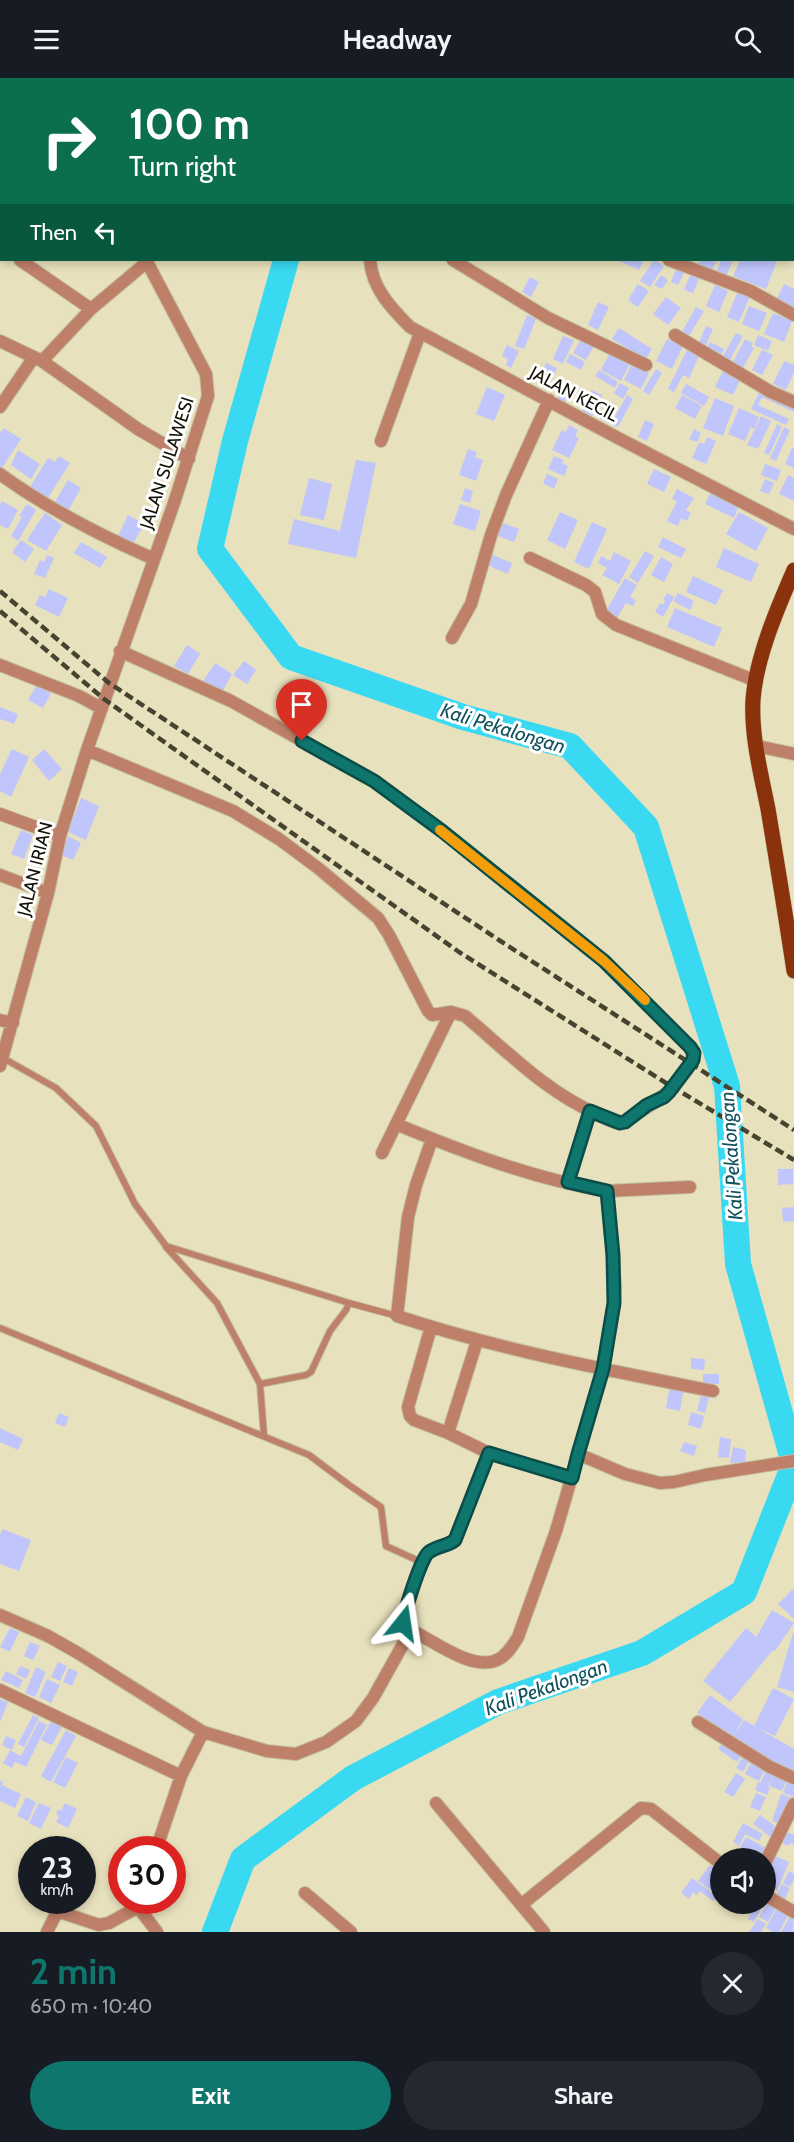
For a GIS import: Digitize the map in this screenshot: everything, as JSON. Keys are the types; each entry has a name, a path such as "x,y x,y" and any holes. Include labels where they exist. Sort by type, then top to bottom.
{"main road":[{"path":"794,570 764,651 756,681 753,716 794,971"}],"street":[{"path":"21,261 91,309"},
{"path":"0,408 38,359 147,261"},
{"name":"JALAN SULAWESI","path":"109,683 189,459 208,396 206,374 147,261"},
{"name":"JALAN KECIL","path":"370,261 377,288 410,327 794,529"},
{"path":"455,261 548,318 646,365"},
{"path":"672,261 751,291 794,315"},
{"path":"381,441 420,333"},
{"path":"675,335 771,392 794,402"},
{"path":"0,341 38,359 138,429 189,459"},
{"path":"452,638 471,604 491,535 506,495 549,400"},
{"path":"0,474 73,521 154,559"},
{"path":"530,558 586,585 595,592 602,614 616,626 756,681"},
{"path":"87,750 233,811 287,844 378,918 428,1011 432,1014 452,1012 465,1016 557,1094 590,1111 620,1123 625,1122 647,1105 664,1097 693,1060 694,1053 690,1047 604,961 442,831 374,781 231,701 120,651"},
{"path":"0,665 79,696 101,708"},
{"name":"JALAN IRIAN","path":"1,1062 48,893 60,836 109,683"},
{"path":"757,746 794,754"},
{"path":"0,814 60,836"},
{"path":"0,875 48,893"},
{"path":"382,1153 452,1012"},
{"path":"0,1020 13,1023"},
{"path":"568,1182 590,1111"},
{"path":"396,1124 523,1171 607,1191 690,1187"},
{"path":"432,1139 408,1216 398,1316 477,1341 713,1391"},
{"path":"489,1453 455,1540 431,1550 421,1562 403,1619 405,1627 464,1659 478,1663 492,1662 507,1653 518,1637 572,1478 603,1369 615,1286 607,1191"},
{"path":"431,1327 408,1412 414,1420 489,1453 572,1478"},
{"path":"448,1433 477,1341"},
{"path":"578,1454 625,1474 660,1483 790,1462"},
{"path":"0,1615 48,1636 78,1653 202,1732 267,1751 286,1754 296,1754 326,1742 356,1721 373,1698 411,1630"},
{"path":"0,1690 181,1776"},
{"path":"698,1722 770,1767 794,1778"},
{"path":"161,1836 181,1776 202,1732"},
{"path":"436,1803 521,1905 538,1930"},
{"path":"772,1848 794,1804"},
{"path":"521,1905 641,1808 651,1809 710,1855"},
{"path":"305,1893 351,1932"},
{"path":"776,1901 794,1912"},
{"path":"47,1932 55,1916 60,1912 99,1925 109,1923 123,1914"},
{"path":"145,1914 157,1932"}],"lane":[{"path":"1,1062 56,1088 96,1126 135,1204 166,1246 217,1303 260,1384 264,1436"},
{"path":"166,1246 398,1316"},
{"path":"260,1384 311,1372 330,1331 349,1303"},
{"path":"0,1328 309,1455 378,1504 382,1511 384,1544 421,1562"}],"building":[{"path":"619,261 644,261 639,270"},
{"path":"653,261 664,266 650,287 640,281"},
{"path":"700,261 716,261 711,272 697,266"},
{"path":"721,261 733,261 725,279 715,275"},
{"path":"740,261 777,261 766,289 733,276"},
{"path":"676,269 684,273 678,285 671,282"},
{"path":"661,275 668,280 662,289 654,285"},
{"path":"690,275 699,279 693,293 684,290"},
{"path":"530,277 539,282 531,297 522,292"},
{"path":"638,284 649,291 638,307 628,300"},
{"path":"784,284 794,289 794,305 791,311 775,303"},
{"path":"715,285 728,291 719,312 706,306"},
{"path":"738,291 750,296 739,322 727,317"},
{"path":"666,297 681,308 668,325 653,314"},
{"path":"598,302 609,307 598,330 588,325"},
{"path":"749,306 767,313 759,331 742,324"},
{"path":"696,307 704,311 689,336 682,332"},
{"path":"773,313 792,321 784,342 764,334"},
{"path":"527,315 536,319 524,349 515,346"},
{"path":"706,326 713,329 705,347 698,345"},
{"path":"619,328 652,349 646,359 612,339"},
{"path":"736,333 743,336 730,360 723,356"},
{"path":"758,335 772,341 768,351 754,345"},
{"path":"563,336 574,340 563,364 553,359"},
{"path":"581,339 594,346 586,360 573,353"},
{"path":"667,339 683,346 672,369 656,361"},
{"path":"745,339 753,343 751,346 754,348 743,368 733,362"},
{"path":"710,342 724,349 719,359 705,352"},
{"path":"507,345 519,351 511,368 506,365 508,359 502,356"},
{"path":"612,349 630,364 621,381 601,370"},
{"path":"687,350 699,356 689,378 683,375 674,392 668,389"},
{"path":"762,350 773,355 762,375 752,370"},
{"path":"570,354 585,362 581,370 566,362"},
{"path":"784,361 794,365 794,372 786,390 773,384"},
{"path":"546,363 557,368 550,383 539,378"},
{"path":"632,364 649,373 641,389 624,380"},
{"path":"724,368 742,376 733,395 715,387"},
{"path":"656,369 662,373 649,395 643,391"},
{"path":"599,370 618,382 615,388 595,376"},
{"path":"620,383 629,388 623,399 614,393"},
{"path":"565,384 573,388 565,403 557,399"},
{"path":"686,384 709,397 704,406 681,393"},
{"path":"487,387 505,395 494,421 476,414"},
{"path":"761,389 794,404 794,412 762,397 758,405 789,419 786,425 751,409"},
{"path":"591,390 602,395 592,416 582,411"},
{"path":"627,395 633,399 618,427 611,424"},
{"path":"682,395 702,406 695,419 675,408"},
{"path":"715,398 734,406 723,436 703,428"},
{"path":"608,404 614,407 611,413 614,414 609,423 600,419"},
{"path":"739,408 759,417 754,429 751,427 745,441 728,434"},
{"path":"761,416 771,421 758,449 747,445"},
{"path":"645,420 654,424 647,441 638,437"},
{"path":"777,424 782,427 769,455 764,453"},
{"path":"569,425 578,430 575,436 579,438 569,458 552,450 562,430 566,432"},
{"path":"784,427 790,430 776,461 770,458"},
{"path":"4,428 21,439 0,471 0,433"},
{"path":"694,429 701,433 697,442 689,439"},
{"path":"707,437 716,441 706,464 692,458 699,442 704,444"},
{"path":"792,448 794,449 794,468 785,464"},
{"path":"468,449 477,452 475,457 483,460 476,481 459,475"},
{"path":"18,450 40,464 31,479 11,465"},
{"path":"59,456 70,463 48,498 30,487 48,458 55,462"},
{"path":"554,456 564,460 562,463 568,466 564,476 548,469"},
{"path":"356,460 376,463 356,558 288,544 294,519 340,531"},
{"path":"765,464 781,470 777,481 761,475"},
{"path":"654,469 671,477 664,492 647,484"},
{"path":"547,474 558,479 554,489 543,483"},
{"path":"788,475 794,478 794,501 779,494"},
{"path":"309,478 332,484 324,520 300,515"},
{"path":"765,479 774,483 769,494 760,491"},
{"path":"68,480 81,488 68,511 55,502"},
{"path":"465,488 473,491 470,503 461,500"},
{"path":"677,489 694,498 686,510 691,513 687,521 681,518 678,526 667,521 677,501 672,499"},
{"path":"711,492 739,505 734,518 705,504"},
{"path":"2,501 18,510 8,529 0,525"},
{"path":"27,504 36,510 18,541 11,536"},
{"path":"460,504 481,511 475,531 453,524"},
{"path":"560,512 578,520 565,549 547,540"},
{"path":"739,512 768,528 756,551 726,534"},
{"path":"45,513 62,525 46,551 27,540"},
{"path":"128,515 144,524 132,546 117,538"},
{"path":"592,522 607,529 589,569 574,562"},
{"path":"503,523 519,529 514,542 498,536"},
{"path":"663,537 686,549 681,558 658,547"},
{"path":"21,540 34,549 25,562 12,552"},
{"path":"81,542 107,557 100,568 74,553"},
{"path":"724,548 759,564 751,582 716,567"},
{"path":"645,551 654,556 638,583 629,577"},
{"path":"614,552 631,561 619,584 602,575 607,568 598,563 601,556 610,561"},
{"path":"491,554 512,563 508,574 487,565"},
{"path":"47,555 54,558 45,578 34,574 40,560 44,562"},
{"path":"661,557 673,564 664,582 651,575"},
{"path":"693,576 723,590 716,605 686,592"},
{"path":"625,578 637,585 630,597 636,600 633,606 626,603 617,618 606,611"},
{"path":"49,589 68,598 59,617 35,605 40,595 45,597"},
{"path":"667,593 674,597 663,617 655,612 660,603 663,605"},
{"path":"678,593 694,601 690,610 673,601"},
{"path":"675,608 722,628 714,647 667,627"},
{"path":"187,645 200,654 188,674 174,666"},
{"path":"244,661 256,670 247,684 233,675"},
{"path":"215,663 232,674 221,694 202,683"},
{"path":"37,685 51,693 43,708 28,700"},
{"path":"0,707 18,714 14,724 0,719"},
{"path":"12,749 29,757 11,797 0,791 0,774"},
{"path":"44,749 62,769 49,781 32,760"},
{"path":"81,798 99,806 86,840 68,832"},
{"path":"21,830 33,835 24,859 11,854"},
{"path":"68,836 81,843 73,860 61,855"},
{"path":"778,1169 793,1169 793,1184 778,1185"},
{"path":"794,1207 794,1221 783,1222 782,1208"},
{"path":"691,1358 705,1359 704,1370 691,1369"},
{"path":"703,1374 719,1374 719,1384 703,1384"},
{"path":"670,1386 684,1388 680,1411 666,1408"},
{"path":"702,1392 710,1394 705,1413 697,1411"},
{"path":"691,1412 704,1416 701,1429 688,1425"},
{"path":"59,1413 69,1417 65,1427 55,1423"},
{"path":"0,1428 23,1439 18,1450 0,1442"},
{"path":"720,1437 731,1439 729,1458 718,1457"},
{"path":"684,1442 697,1446 694,1456 680,1451"},
{"path":"733,1447 746,1450 745,1462 730,1463"},
{"path":"2,1529 31,1540 19,1571 0,1564"},
{"path":"794,1588 794,1619 778,1604"},
{"path":"772,1610 794,1623 775,1651 773,1650 730,1702 703,1681 746,1628 756,1637"},
{"path":"10,1628 19,1632 10,1652 0,1647"},
{"path":"794,1633 794,1692 777,1687"},
{"path":"30,1642 40,1646 33,1660 24,1656"},
{"path":"58,1662 67,1666 60,1681 51,1677"},
{"path":"20,1666 30,1670 26,1679 16,1674"},
{"path":"36,1667 46,1672 35,1697 25,1693"},
{"path":"69,1668 78,1672 72,1686 63,1682"},
{"path":"6,1671 23,1680 19,1688 1,1680"},
{"path":"47,1679 60,1685 51,1703 39,1697"},
{"path":"773,1688 794,1699 775,1736 754,1726"},
{"path":"710,1695 743,1719 733,1737 744,1720 794,1749 794,1773 732,1739 697,1713"},
{"path":"0,1699 8,1702 0,1722"},
{"path":"33,1715 39,1718 24,1747 18,1744"},
{"path":"52,1719 63,1725 52,1745 41,1740"},
{"path":"39,1721 47,1725 26,1767 15,1762 12,1768 3,1763 10,1750 21,1756"},
{"path":"66,1730 76,1736 51,1782 41,1776"},
{"path":"6,1736 16,1740 12,1750 2,1745"},
{"path":"725,1740 744,1752 737,1762 718,1749"},
{"path":"745,1753 752,1756 743,1772 736,1768"},
{"path":"66,1757 78,1763 65,1788 53,1782"},
{"path":"753,1758 767,1765 759,1781 745,1774"},
{"path":"768,1766 788,1777 782,1791 769,1786 772,1776 768,1787 770,1788 767,1795 755,1790"},
{"path":"736,1773 745,1779 733,1797 724,1792"},
{"path":"789,1777 794,1779 794,1797 783,1793"},
{"path":"0,1780 3,1782 2,1785 21,1794 15,1808 0,1801"},
{"path":"756,1793 766,1797 760,1811 750,1807"},
{"path":"781,1794 792,1798 783,1825 772,1821"},
{"path":"26,1797 36,1802 28,1821 17,1816"},
{"path":"39,1803 51,1808 41,1829 29,1823"},
{"path":"65,1803 77,1809 68,1828 56,1822 59,1816 56,1814 58,1809 61,1811"},
{"path":"760,1815 779,1829 772,1838 753,1824"},
{"path":"743,1823 763,1834 759,1841 745,1834 739,1846 733,1842"},
{"path":"787,1832 794,1835 794,1845 790,1843 789,1846 782,1843"},
{"path":"746,1837 766,1848 742,1848 740,1847"},
{"path":"776,1856 789,1862 776,1890"},
{"path":"710,1865 710,1890 698,1881"},
{"path":"789,1871 794,1874 790,1887 783,1883"},
{"path":"692,1878 710,1892 710,1899 700,1891 697,1895 693,1892 689,1899 681,1893"},
{"path":"782,1884 790,1888 785,1899 777,1895"},
{"path":"777,1908 789,1914 779,1932 773,1932 766,1928 774,1914 776,1914"},
{"path":"792,1913 794,1915 793,1932 781,1932"},
{"path":"751,1914 758,1914 754,1922 748,1919"},
{"path":"761,1914 772,1914 768,1922 759,1917"},
{"path":"758,1919 766,1924 761,1932 749,1932"}],"waterway":[{"name":"Kali Pekalongan","path":"286,261 235,441 210,549 291,657 463,717 570,746 646,827 727,1086 738,1264 794,1463"},
{"name":"Kali Pekalongan","path":"215,1932 243,1859 353,1778 498,1702 642,1653 744,1592 794,1465"}],"railway":[{"path":"0,591 109,683 502,942 794,1130"},
{"path":"0,611 104,699 459,952 666,1083 794,1160"}],"slow traffic":[{"path":"440,830 604,961 645,1000"}],"route":[{"path":"302,741 374,781 442,831 604,961 694,1053 693,1060 664,1097 647,1105 625,1122 615,1122 590,1111 568,1182 607,1191 615,1286 603,1369 572,1478 489,1453 455,1540 431,1550 422,1560 403,1623"}]}
